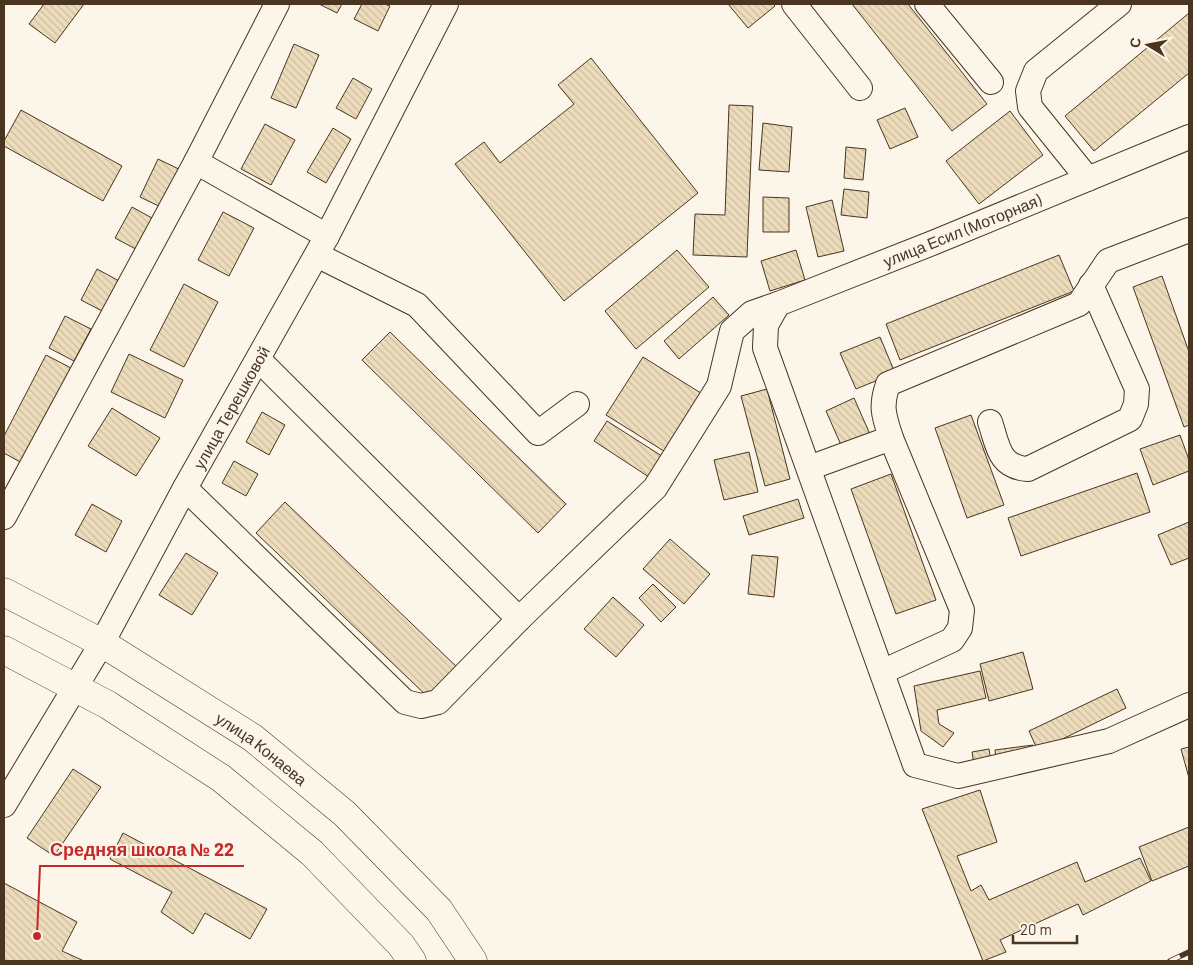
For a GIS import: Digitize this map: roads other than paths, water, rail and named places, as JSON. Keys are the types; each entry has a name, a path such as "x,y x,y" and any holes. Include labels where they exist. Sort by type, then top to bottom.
{"main road":[{"name":"улица Конаева","path":"4,592 102,643 253,738 345,814 439,910 473,961"},
{"path":"10,656 76,687 222,778 312,853 401,945 412,961"}],"street":[{"path":"4,517 196,162 277,4"},
{"name":"улица Терешковой","path":"4,805 102,643 185,488 259,360 322,245 446,4"},
{"path":"795,4 860,88"},
{"path":"927,4 991,82"},
{"path":"1088,178 1030,107 1028,91 1036,71 1119,4"},
{"name":"улица Есил (Моторная)","path":"185,488 405,702 421,706 438,702 519,619 654,488 719,386 732,331 752,313 1189,137"},
{"path":"196,162 417,305 538,433 577,404"},
{"path":"882,672 952,640 960,628 962,610 891,438 882,410 883,398 888,384 1079,304 1108,261 1187,238"},
{"path":"990,422 1003,460 1016,468 1028,469 1130,419 1136,404 1137,389 1091,285"},
{"path":"778,304 766,325 765,348 915,765 958,776 1109,742 1189,705"},
{"path":"259,360 519,619"},
{"path":"809,468 891,438"}],"railway":[{"path":"1170,961 1189,952"}],"place":[{"name":"Средняя школа № 22","path":"37,936"}]}
